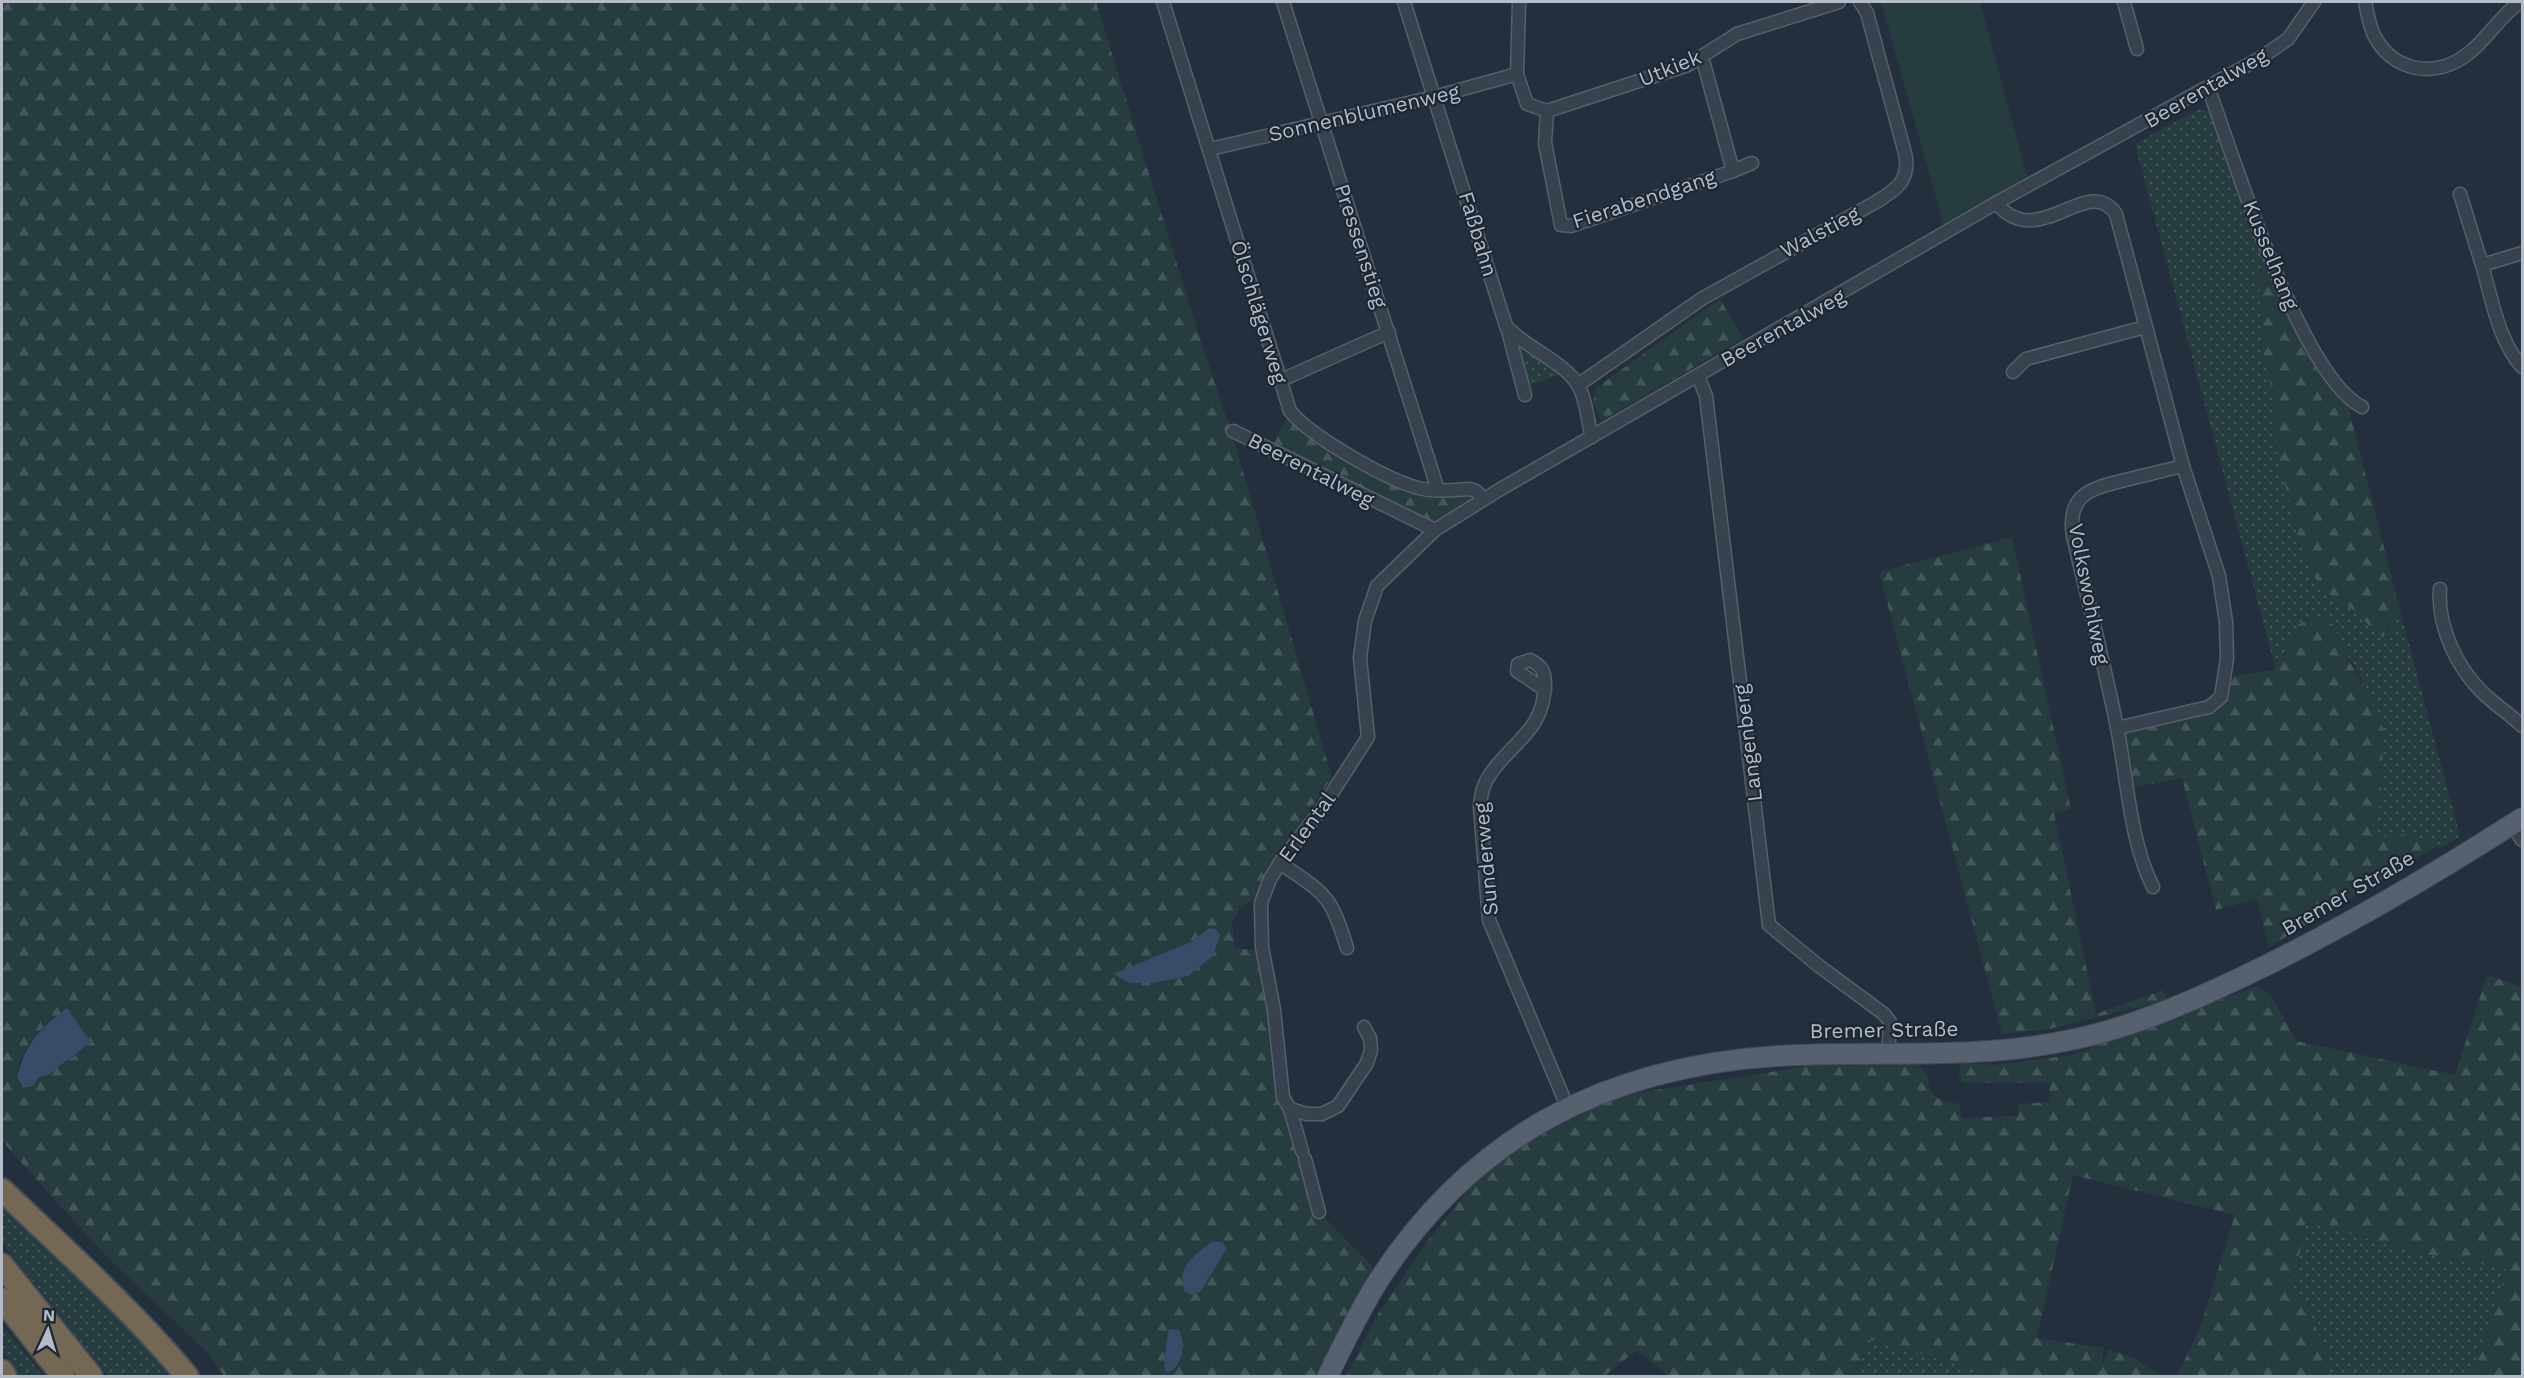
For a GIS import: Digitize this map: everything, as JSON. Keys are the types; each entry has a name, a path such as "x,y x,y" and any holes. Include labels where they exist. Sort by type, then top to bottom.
{"highway":[{"path":"2,1190 85,1268 163,1348 187,1377"},
{"path":"2,1265 91,1377"},
{"path":"2,1299 63,1377"},
{"path":"2,1371 5,1377"}],"main road":[{"name":"Bremer Straße","path":"1328,1377 1380,1279 1420,1225 1486,1159 1513,1138 1567,1106 1619,1084 1678,1069 1729,1060 1816,1054 1888,1055 2018,1049 2121,1028 2190,1001 2314,944 2519,828"}],"street":[{"name":"Ölschlägerweg","path":"1163,2 1290,411 1304,426 1389,477 1410,486 1438,490 1469,489 1476,491 1484,499"},
{"name":"Pressenstieg","path":"1283,2 1438,490"},
{"name":"Faßbahn","path":"1404,2 1506,326 1525,395"},
{"path":"1519,2 1517,74 1527,104 1547,111"},
{"name":"Utkiek","path":"1547,111 1700,59 1737,34 1839,2"},
{"name":"Walstieg","path":"1578,385 1703,298 1876,202 1900,185 1906,173 1907,159 1867,13 1860,2"},
{"path":"2124,2 2137,49"},
{"name":"Beerentalweg","path":"1233,431 1435,530 1484,499 1996,203 2262,57 2288,39 2314,2"},
{"path":"2365,2 2373,33 2385,51 2406,66 2430,70 2446,67 2470,53 2505,13 2520,2"},
{"path":"1700,59 1704,64 1733,171 1752,163"},
{"name":"Sonnenblumenweg","path":"1210,149 1434,97 1517,74"},
{"name":"Kusselhang","path":"2208,87 2284,294 2320,359 2350,400 2362,406"},
{"name":"Fierabendgang","path":"1547,111 1545,143 1561,225 1571,226 1733,171"},
{"path":"2460,194 2499,324 2513,357 2522,367"},
{"path":"1996,203 2010,217 2024,222 2100,201 2108,205 2118,219 2183,466 2205,529 2222,591 2227,659 2221,697 2210,707 2117,728"},
{"path":"2482,265 2523,253"},
{"path":"1506,326 1514,335 1570,376 1578,385 1592,437"},
{"path":"2013,372 2026,359 2145,327"},
{"path":"1279,381 1389,332"},
{"name":"Langenberg","path":"1698,375 1706,396 1769,925 1819,966 1884,1014 1890,1022 1888,1055"},
{"name":"Volkswohlweg","path":"2153,887 2146,873 2135,826 2117,728 2073,536 2073,513 2083,495 2096,487 2183,466"},
{"name":"Erlental","path":"1319,1212 1290,1109 1283,1097 1274,1010 1262,947 1260,903 1280,863 1323,807 1368,737 1360,658 1365,621 1377,586 1435,530"},
{"path":"2440,589 2439,604 2461,669 2484,694 2523,726"},
{"name":"Sunderweg","path":"1545,690 1541,714 1491,773 1481,792 1480,807 1489,920 1567,1106"},
{"path":"1280,863 1324,893 1335,910 1347,948"},
{"path":"1290,1109 1307,1114 1322,1114 1338,1106 1367,1063 1371,1050 1370,1038 1364,1027"}],"green space":[{"path":"2,2 1096,2 1202,345 1233,437 1332,778 1269,867 1254,899 1240,908 1232,922 1235,948 1259,951 1294,1120 1319,1212 1373,1267 1316,1376 224,1376 208,1353 105,1255 2,1141","holes":["1209,928 1154,983 1130,983 1113,974 1193,941","49,1021 91,1042 61,1066 39,1076 33,1086 19,1084 19,1066 22,1058 31,1042"]},
{"path":"1881,2 1980,2 2028,180 1944,226"},
{"path":"2199,109 2217,113 2273,264 2262,350 2272,391 2278,456 2297,533 2309,569 2324,591 2355,611 2380,637 2384,637 2401,614 2460,836 2441,848 2407,834 2380,838 2371,832 2380,802 2384,730 2360,675 2341,645 2336,631 2307,618 2299,624 2276,670 2135,144"},
{"path":"2273,264 2284,294 2350,400 2350,414 2401,614 2383,637 2380,637 2355,611 2324,591 2309,569 2297,533 2278,456 2272,391 2262,350 2258,268"},
{"path":"1720,299 1743,339 1601,421 1593,402 1596,388"},
{"path":"1527,344 1566,373 1523,387 1512,347"},
{"path":"1290,411 1297,420 1410,486 1469,489 1470,502 1435,530 1271,449"},
{"path":"2012,537 2071,809 2054,813 2096,1014 2163,990 2167,1000 2049,1029 2002,1034 1879,572"},
{"path":"2314,616 2327,620 2333,625 2348,659 2369,694 2384,730 2380,802 2371,832 2380,838 2407,834 2439,845 2269,947 2257,899 2216,910 2182,778 2128,788 2117,728 2209,707 2226,677 2276,670 2299,624"},
{"path":"2487,975 2522,987 2522,1376 2473,1376 2507,1269 2424,1254 2306,1222 2293,1286 2322,1340 2331,1376 2177,1376 2200,1328 2235,1215 2073,1175 2037,1338 2104,1348 2101,1364 2103,1364 2108,1349 2135,1358 2160,1376 1999,1376 1868,1339 1856,1376 1670,1376 1636,1351 1604,1376 1346,1376 1378,1314 1426,1243 1492,1161 1611,1097 1821,1064 1918,1064 1928,1076 1930,1089 1937,1098 1960,1104 1961,1118 2018,1116 2018,1104 2050,1102 2049,1083 1962,1083 1959,1076 1960,1063 1995,1065 2072,1055 2257,986 2270,995 2297,1041 2455,1075"},
{"path":"2,1200 177,1376 108,1376 2,1243"},
{"path":"2306,1221 2424,1254 2507,1269 2473,1376 2331,1376 2322,1340 2293,1286"},
{"path":"2,1325 43,1376 19,1376 2,1350"},
{"path":"1868,1339 1999,1376 1856,1376"}],"water":[{"path":"1209,928 1216,929 1220,935 1213,956 1188,976 1154,983 1130,983 1113,974 1193,941"},
{"path":"67,1008 91,1042 48,1075 39,1077 33,1086 23,1088 17,1077 29,1046 48,1023"},
{"path":"1212,1242 1222,1242 1227,1248 1201,1291 1193,1295 1185,1292 1182,1276 1184,1269 1193,1257"},
{"path":"1169,1329 1179,1330 1183,1347 1180,1360 1169,1372 1165,1371 1164,1362"}]}
